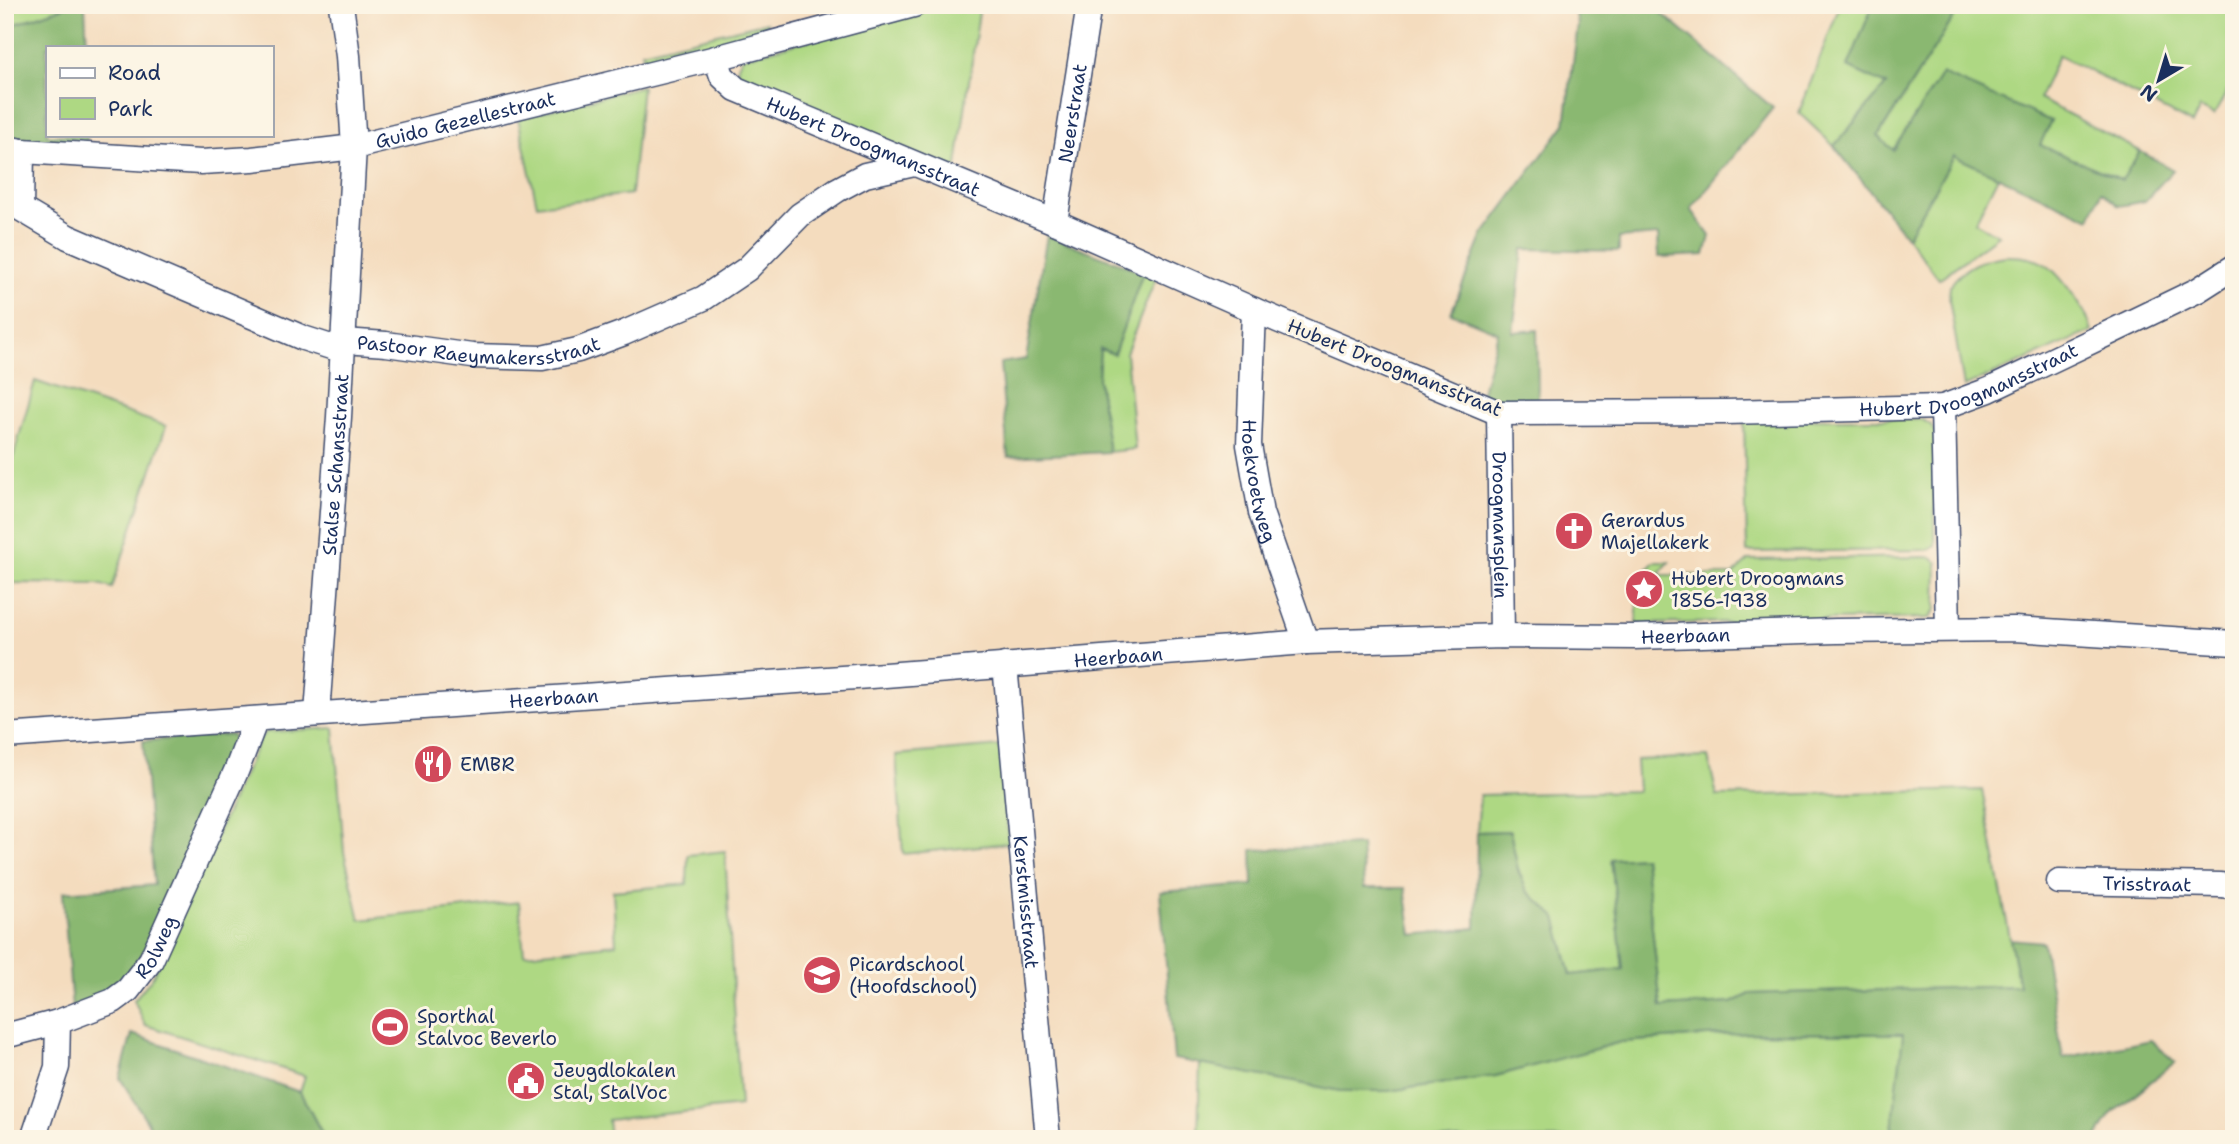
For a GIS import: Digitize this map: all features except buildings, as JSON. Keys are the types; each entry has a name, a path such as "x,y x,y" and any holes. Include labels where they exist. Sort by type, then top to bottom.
{"street":[{"name":"Stalse Schansstraat","path":"317,714 344,341 354,147 348,56 341,5"},
{"name":"Guido Gezellestraat","path":"13,150 201,162 354,147 716,58 914,5"},
{"name":"Neerstraat","path":"1055,222 1089,5"},
{"name":"Hubert Droogmansstraat","path":"716,58 722,76 736,89 1055,222 1254,310 1499,413 1943,407 1989,390 2111,332 2198,290 2234,267"},
{"name":"Pastoor Raeymakersstraat","path":"13,150 13,206 68,237 303,338 331,347 344,341 472,356 542,358 578,350 624,333 704,298 747,270 800,215 836,190 866,175 914,164"},
{"name":"Hoekvoetweg","path":"1254,310 1249,445 1261,513 1306,642"},
{"path":"1943,407 1948,629"},
{"name":"Droogmansplein","path":"1499,413 1502,636"},
{"name":"Heerbaan","path":"5,736 1306,642 1502,636 1634,637 2026,629 2234,643"},
{"name":"Kerstmisstraat","path":"1004,665 1048,1139"},
{"name":"Rolweg","path":"5,1036 58,1022 113,1001 134,984 151,960 237,769 256,719"},
{"name":"Trisstraat","path":"2059,882 2234,887"},
{"path":"33,1139 57,1067 58,1022"}],"green space":[{"path":"8,5 70,5 10,26"},
{"path":"70,5 85,5 87,46 46,46 46,136 87,136 87,151 5,141 5,54 10,53 10,26"},
{"path":"944,5 980,5 956,172 740,78 738,67 743,57"},
{"path":"1574,5 1652,5 1773,108 1691,209 1710,236 1705,255 1659,257 1658,235 1619,238 1619,251 1523,249 1513,332 1537,330 1538,399 1503,399 1481,395 1498,332 1451,313 1483,235 1565,124 1578,24"},
{"path":"1840,5 1873,5 1848,67 1886,85 1834,146 1799,113"},
{"path":"1873,5 1959,5 1958,11 1878,136 1893,150 1942,74 2051,121 2040,145 2122,180 2140,151 2173,170 2145,201 2119,206 2101,192 2090,219 1954,156 1907,237 1834,146 1886,85 1848,67"},
{"path":"1959,5 2234,5 2234,79 2214,115 2200,108 2192,124 2058,55 2039,99 2140,151 2123,180 2039,145 2051,121 1893,150 1878,137 1958,11"},
{"path":"767,22 768,34 646,66 642,52"},
{"path":"642,86 631,194 537,205 518,118"},
{"path":"1954,156 1998,176 1975,222 1998,235 1939,279 1907,237"},
{"path":"1047,235 1143,272 1114,354 1100,349 1098,379 1109,452 1008,457 1000,363 1026,359"},
{"path":"2005,256 2029,258 2053,270 2080,305 2092,331 1964,387 1949,299 1950,286 1961,273 1974,265"},
{"path":"1143,272 1156,278 1126,353 1135,449 1109,452 1098,379 1100,349 1114,354"},
{"path":"35,381 166,426 112,588 98,584 5,583 5,486"},
{"path":"1744,419 1921,419 1931,425 1935,433 1935,545 1928,550 1747,552"},
{"path":"1926,557 1937,562 1936,609 1930,618 1637,624 1637,580 1654,562 1669,562 1658,575 1732,575 1749,560"},
{"path":"334,728 344,852 360,920 519,902 524,954 616,944 613,891 687,884 688,855 725,851 740,1106 608,1120 610,1139 325,1139 300,1092 305,1076 145,1025 134,1000 152,978 259,740 266,732"},
{"path":"232,734 236,749 148,947 115,984 72,1009 63,892 154,885 143,741"},
{"path":"1000,746 1009,843 903,854 896,755"},
{"path":"1708,757 1717,796 1982,790 2019,986 1750,994 1732,1003 1661,1007 1644,857 1611,859 1623,969 1571,975 1556,918 1527,891 1518,870 1510,831 1477,832 1480,795 1638,791 1636,760"},
{"path":"1510,831 1518,870 1527,891 1556,917 1571,975 1623,969 1611,859 1644,857 1661,1007 1732,1003 1750,994 2019,986 2010,939 2043,942 2063,1058 2151,1040 2175,1062 2110,1115 2096,1139 1891,1139 1903,1034 1750,1033 1621,1042 1496,1076 1388,1091 1340,1091 1174,1059 1160,892 1253,885 1252,850 1361,845 1364,888 1405,888 1412,935 1476,928 1477,832"},
{"path":"1750,1033 1904,1034 1891,1139 1198,1139 1200,1064 1340,1091 1388,1091 1496,1076 1621,1042"},
{"path":"132,1034 300,1092 325,1139 158,1139 120,1078"}],"place":[{"name":"Gerardus Majellakerk","path":"1574,531"},
{"name":"Hubert Droogmans 1856-1938","path":"1644,589"},
{"name":"EMBR","path":"433,764"},
{"name":"Picardschool (Hoofdschool)","path":"822,975"},
{"name":"Sporthal Stalvoc Beverlo","path":"390,1027"},
{"name":"Jeugdlokalen Stal, StalVoc","path":"526,1081"}]}
